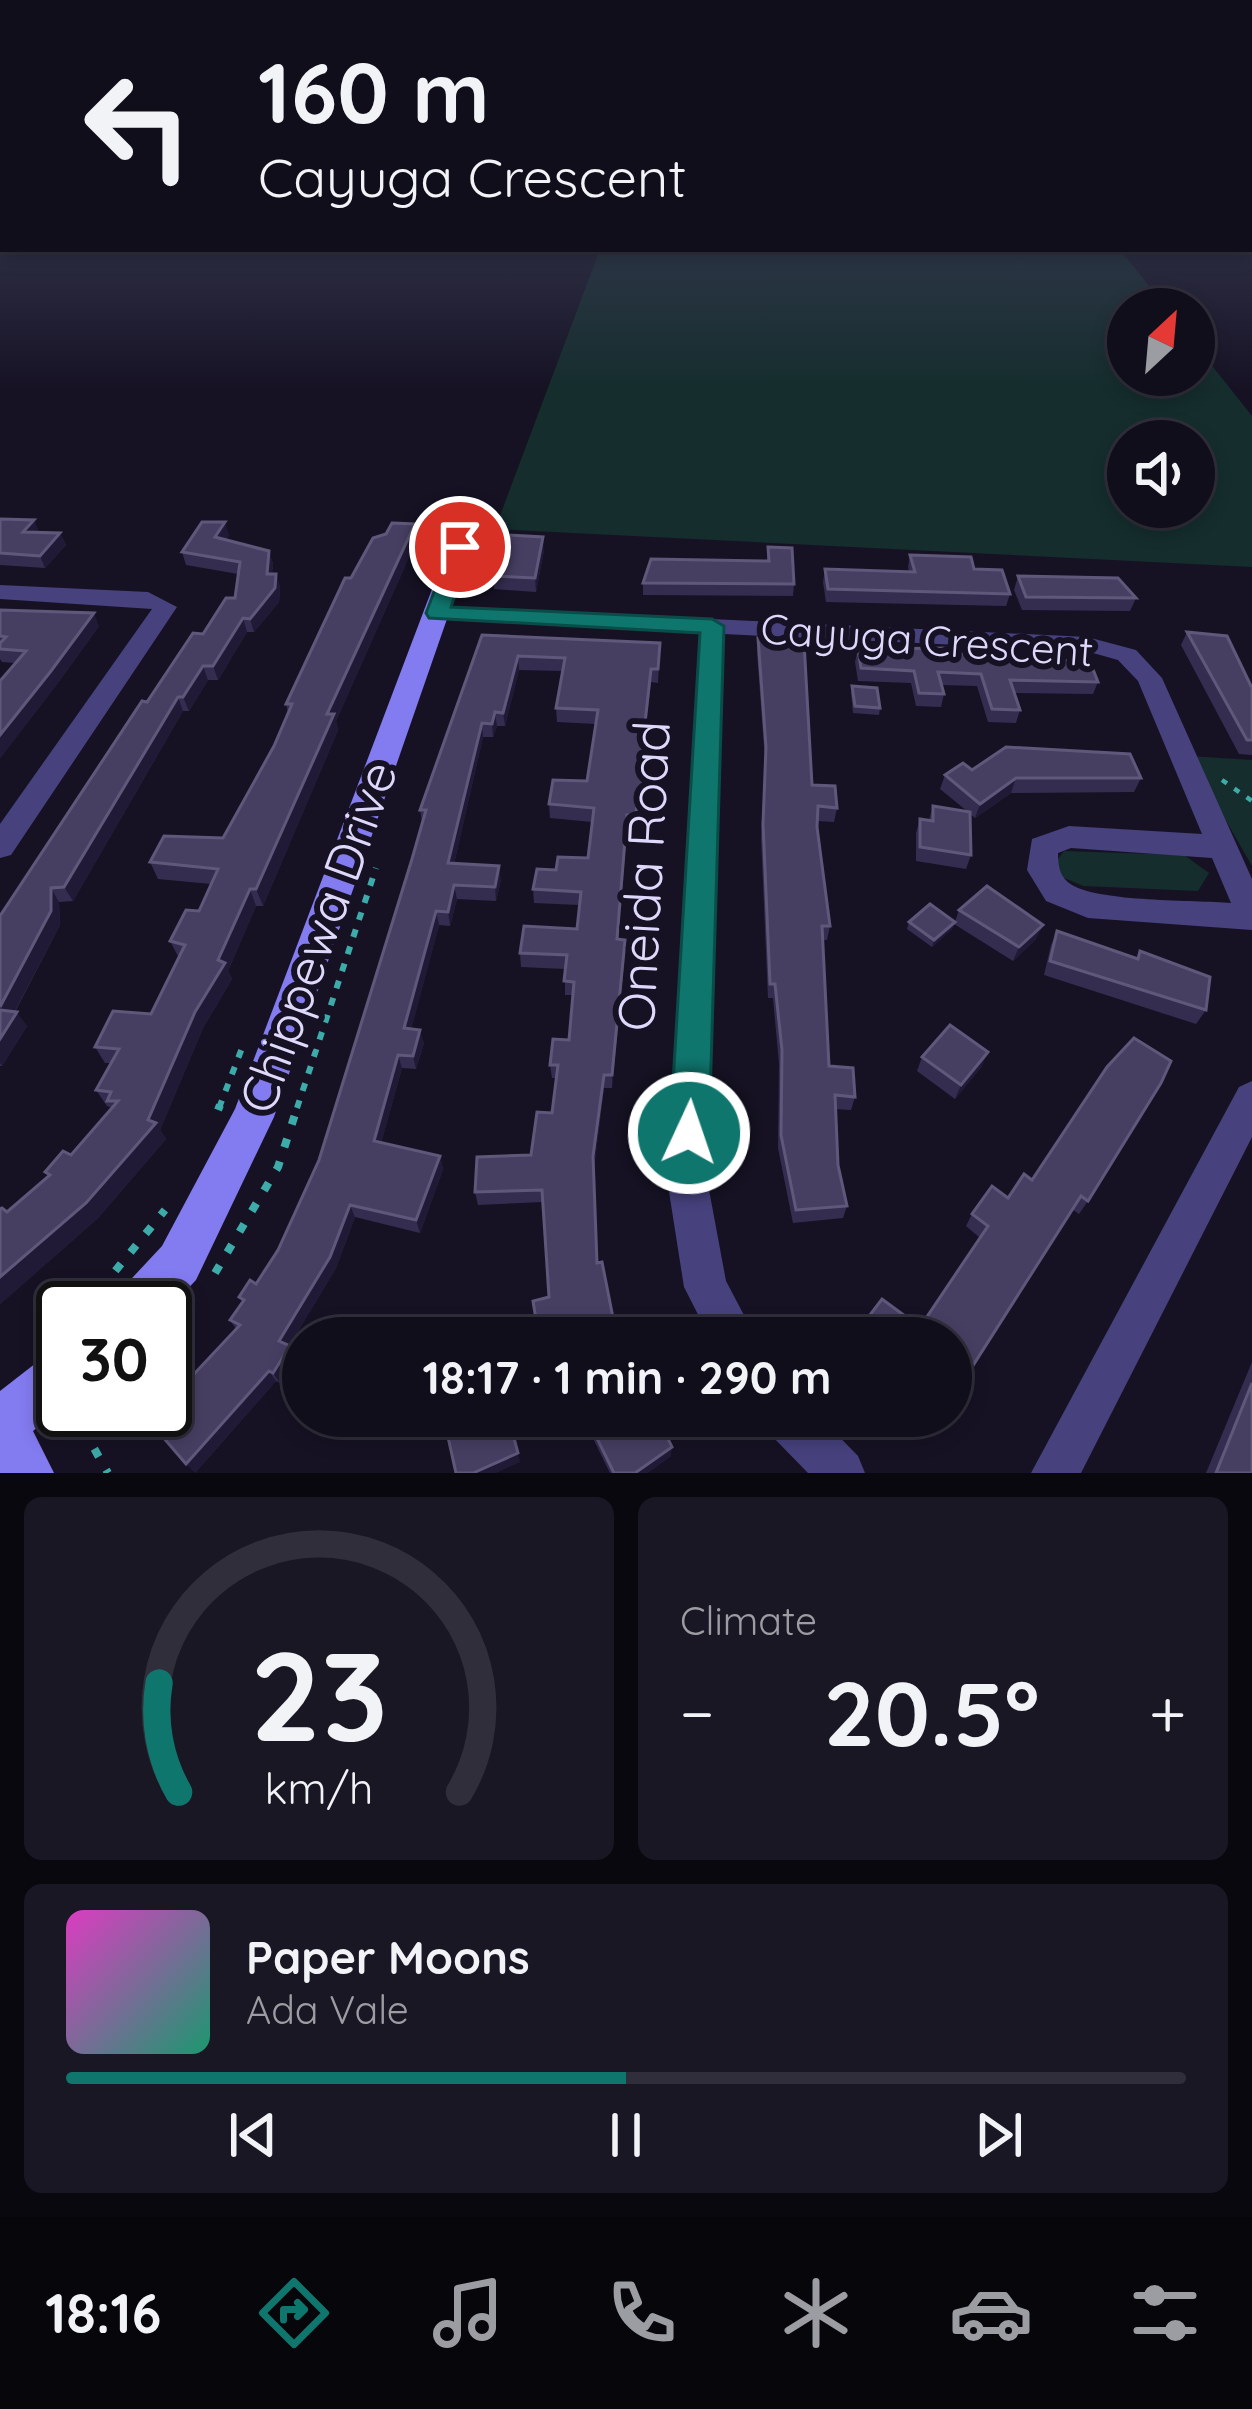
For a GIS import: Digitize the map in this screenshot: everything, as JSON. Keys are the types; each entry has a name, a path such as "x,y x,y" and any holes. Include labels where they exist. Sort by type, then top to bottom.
{"street":[{"name":"Chippewa Drive","path":"162,1281 179,1263 253,1117 460,547"},
{"path":"0,592 148,599 164,607 0,847"},
{"name":"Cayuga Crescent","path":"437,613 1087,644 1127,656 1148,678 1252,916"},
{"name":"Oneida Road","path":"712,626 687,1179 706,1287 722,1317"},
{"path":"1223,847 1070,837 1043,847 1042,870 1057,892 1088,905 1252,916"},
{"path":"1055,1473 1252,1099"},
{"path":"27,1473 0,1424 36,1395"},
{"path":"806,1437 841,1473"}],"path":[{"path":"213,1122 247,1036"},
{"path":"106,1281 173,1195"},
{"path":"88,1437 108,1473"}],"green space":[{"path":"599,253 1123,253 1151,288 1107,288 1107,396 1215,396 1215,369 1252,416 1252,567 495,529"},
{"path":"1189,756 1252,760 1252,866"},
{"path":"1064,851 1184,855 1209,873 1198,891 1083,886 1062,877 1055,863"}],"building":[{"path":"0,519 34,520 23,532 60,533 40,556 0,553"},
{"path":"202,522 225,522 215,537 269,551 267,574 276,574 275,588 250,619 243,618 213,666 203,666 183,697 178,697 64,887 51,888 51,911 0,1007 0,916 142,701 147,702 193,633 203,634 226,598 235,598 240,562 182,552"},
{"path":"392,523 415,524 327,714 334,714 256,889 250,889 218,960 225,963 195,1012 148,1120 156,1123 86,1203 0,1277 0,1209 7,1212 50,1175 45,1172 63,1151 71,1155 118,1101 107,1101 111,1092 96,1090 119,1049 95,1047 113,1011 151,1014 185,945 170,941 186,910 199,911 218,869 150,862 164,836 223,838 274,746 292,704 286,704 345,578 351,578 373,538 386,534"},
{"path":"507,535 543,537 535,578 493,576"},
{"path":"768,547 792,548 794,584 643,583 651,559 769,561"},
{"path":"910,555 971,557 974,569 1002,570 1010,594 828,589 825,569 915,572"},
{"path":"1018,576 1118,578 1136,598 1026,597"},
{"path":"0,610 94,613 0,735 0,681 26,651 0,649 6,637 0,636"},
{"path":"1187,632 1227,636 1252,688 1252,740 1247,740"},
{"path":"482,635 660,643 658,669 651,669 642,750 648,750 645,805 637,804 636,816 627,815 617,939 625,940 612,1075 604,1075 593,1156 597,1263 602,1262 613,1317 536,1317 533,1301 549,1297 542,1190 475,1192 477,1157 531,1155 537,1112 552,1113 558,1065 550,1065 553,1039 569,1040 574,982 564,981 567,955 520,953 524,926 577,929 581,892 533,889 537,869 556,870 558,857 588,858 594,808 549,804 553,780 587,781 598,710 556,708 565,658 518,656 503,713 495,712 492,724 482,723 448,863 499,866 495,887 454,885 448,912 436,911 404,1028 420,1030 413,1056 398,1055 374,1141 440,1156 416,1220 350,1205 330,1257 294,1317 282,1317 282,1359 273,1373 269,1371 186,1464 163,1437 192,1437 192,1376 240,1325 230,1320 244,1300 239,1297 250,1280 256,1284 278,1250 319,1160 426,810 420,810"},
{"path":"758,638 804,642 812,785 835,786 837,808 818,806 817,827 830,926 822,926 829,1066 853,1068 855,1097 835,1095 838,1165 847,1206 796,1210 781,1135 782,1050 775,984 770,984 763,824 766,747"},
{"path":"953,648 954,653 1090,662 1098,682 1010,680 1020,710 992,709 981,674 938,672 944,694 919,693 914,671 861,668 858,649"},
{"path":"852,686 877,688 880,708 855,706"},
{"path":"1006,747 1130,754 1141,778 1016,778 980,804 945,775 963,763 972,770"},
{"path":"933,806 970,812 971,855 920,847 920,819 933,821"},
{"path":"987,886 1043,925 1019,947 959,910"},
{"path":"930,904 955,922 934,940 909,922"},
{"path":"1057,931 1138,959 1140,951 1210,977 1206,1010 1050,961"},
{"path":"0,1010 17,1012 0,1039"},
{"path":"950,1025 988,1052 961,1085 922,1057"},
{"path":"1134,1038 1171,1061 1088,1201 1081,1196 972,1367 972,1317 927,1317 988,1226 972,1214 992,1186 1008,1198 1024,1174 1032,1180 1107,1067"},
{"path":"882,1299 906,1317 868,1317"},
{"path":"1252,1383 1252,1473 1216,1473"},
{"path":"448,1437 514,1437 518,1453 473,1473 456,1473"},
{"path":"596,1437 667,1437 672,1447 635,1473 614,1473"}],"route":[{"path":"460,547 437,613 712,626 689,1133"}]}
